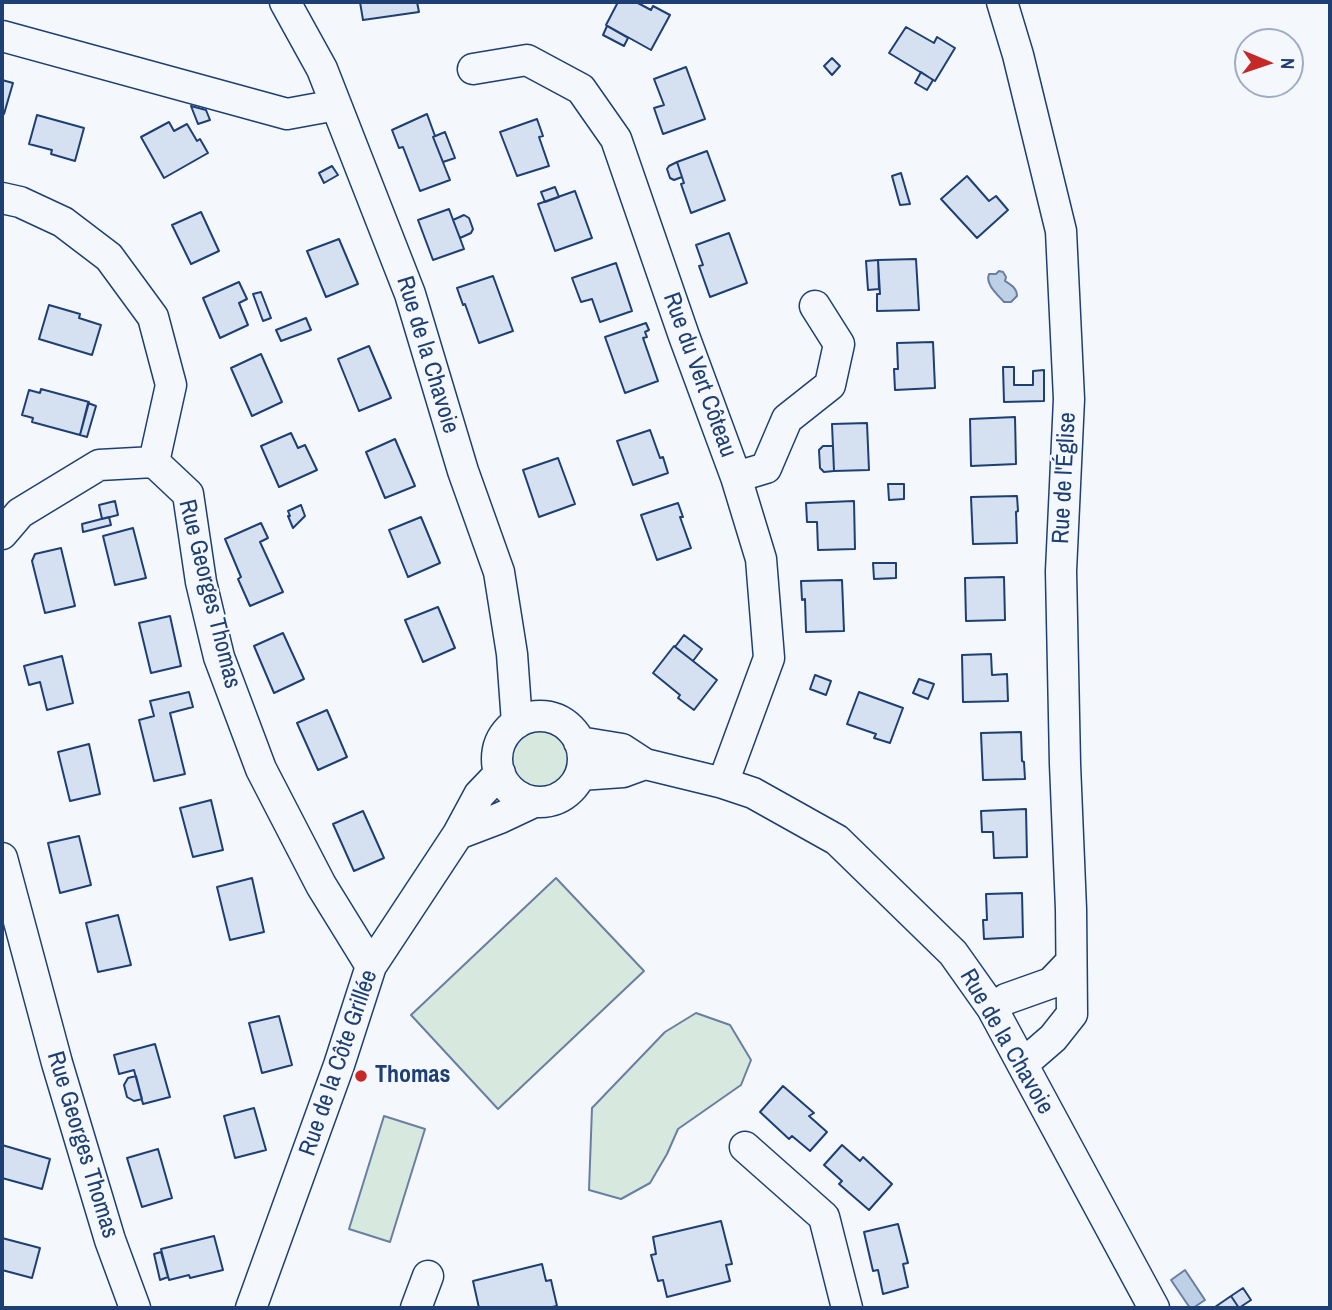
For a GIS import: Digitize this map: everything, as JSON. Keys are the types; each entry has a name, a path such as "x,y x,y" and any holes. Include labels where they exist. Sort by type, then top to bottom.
{"street":[{"name":"Rue de la Chavoie","path":"285,2 322,69 410,294 463,471 499,572 512,654 517,723"},
{"name":"Rue de l'Église","path":"1002,2 1018,55 1061,232 1069,399 1061,571 1072,1014 1053,1038 1023,1064"},
{"path":"2,36 287,114 336,104"},
{"name":"Rue du Vert Côteau","path":"473,69 527,60 581,89 616,139 736,477 761,559 769,658 723,783"},
{"path":"2,198 20,202 63,222 109,257 153,317 171,385 154,461 99,465 20,513 2,534"},
{"path":"736,477 766,468 787,419 830,386 839,345 816,306"},
{"name":"Rue Georges Thomas","path":"154,461 188,494 201,582 219,657 261,769 321,885 371,966"},
{"path":"545,716 559,721 571,730 579,742 583,752 580,775 573,787 562,796 548,801 534,802 523,799 513,793 499,773 499,745 506,733 517,723 530,717 545,716"},
{"name":"Rue de la Chavoie","path":"579,742 622,749 646,764 753,793 838,840 953,953 992,1008 1154,1308"},
{"name":"Rue de la Chavoie","path":"580,775 622,772 646,764"},
{"name":"Rue de la Côte Grillée","path":"251,1308 339,1065 371,966 458,834 479,795 499,773"},
{"path":"458,834 534,802"},
{"name":"Rue Georges Thomas","path":"2,858 57,1063 110,1240 135,1308"},
{"path":"992,1008 1006,999 1051,983 1071,962"},
{"path":"745,1147 824,1217 847,1308"},
{"path":"416,1308 428,1276"}],"shaded area":[{"path":"540,701 562,705 580,717 592,735 596,757 592,779 580,797 562,809 540,813 518,809 500,797 488,779 484,757 488,735 500,717 518,705"},
{"path":"556,878 644,971 498,1109 411,1015"},
{"path":"696,1013 730,1025 751,1060 741,1085 678,1129 650,1183 621,1199 589,1190 592,1108 665,1032"},
{"path":"384,1116 425,1129 390,1242 349,1229"}],"water":[{"path":"1003,272 1005,281 1016,291 1017,296 1011,302 1004,302 992,289 989,274"},
{"path":"1185,1270 1205,1300 1193,1308 1190,1308 1171,1280"}],"building":[{"path":"360,2 417,2 419,12 363,20"},
{"path":"618,2 636,2 651,10 653,6 670,15 651,50 606,25"},
{"path":"607,26 628,38 624,46 603,35"},
{"path":"906,27 934,43 937,37 955,48 935,81 889,53"},
{"path":"832,58 840,66 832,75 824,66"},
{"path":"686,67 705,119 663,134 654,108 664,105 654,79"},
{"path":"921,72 933,80 927,90 915,83"},
{"path":"2,80 13,83 4,114 2,114"},
{"path":"191,106 206,110 210,120 198,124"},
{"path":"427,114 450,180 420,191 403,147 399,148 392,130"},
{"path":"37,115 84,128 75,161 51,154 52,150 29,144"},
{"path":"537,119 543,136 539,137 549,166 517,176 500,132"},
{"path":"169,122 174,131 187,124 208,153 164,178 141,137"},
{"path":"445,132 455,158 443,162 433,137"},
{"path":"707,151 725,200 691,213 677,162"},
{"path":"677,162 682,177 674,180 670,178 667,169"},
{"path":"332,166 338,175 324,183 319,173"},
{"path":"901,173 910,204 900,205 892,176"},
{"path":"967,176 989,201 996,196 1008,210 977,238 941,199"},
{"path":"555,187 559,197 545,202 541,192"},
{"path":"575,191 592,238 555,251 538,204"},
{"path":"449,209 464,249 433,260 418,220"},
{"path":"201,212 219,251 191,264 172,225"},
{"path":"464,215 469,218 473,229 471,233 460,238 453,220"},
{"path":"729,233 747,283 710,297 699,266 703,265 696,245"},
{"path":"339,239 358,284 326,297 307,251"},
{"path":"916,259 919,310 877,311 877,294 880,294 878,260"},
{"path":"878,260 879,289 868,290 866,261"},
{"path":"616,263 632,311 600,322 592,299 581,302 572,278"},
{"path":"493,276 513,331 479,343 457,288"},
{"path":"239,282 247,299 239,303 248,325 220,338 203,298"},
{"path":"261,292 271,318 263,321 253,294"},
{"path":"49,305 80,314 79,318 101,325 92,355 39,339"},
{"path":"306,318 311,330 281,341 276,330"},
{"path":"646,323 649,330 645,332 647,337 643,338 658,381 625,393 605,337"},
{"path":"933,342 935,388 895,390 894,369 898,369 897,343"},
{"path":"369,346 391,398 359,411 338,359"},
{"path":"261,354 282,402 252,416 231,368"},
{"path":"1003,367 1014,367 1014,385 1033,385 1033,371 1044,370 1044,401 1004,402"},
{"path":"41,389 89,402 80,435 32,422 33,418 22,415 29,390 40,393"},
{"path":"88,403 96,406 87,437 80,435"},
{"path":"1015,417 1016,464 971,466 970,419"},
{"path":"867,423 869,470 834,471 832,424"},
{"path":"650,430 668,473 633,485 617,441"},
{"path":"291,433 298,448 305,445 317,470 279,487 261,446"},
{"path":"395,439 415,486 385,498 366,452"},
{"path":"823,446 833,446 834,471 824,472 820,468 819,450"},
{"path":"558,458 575,504 539,517 523,470"},
{"path":"888,484 904,484 904,499 889,500"},
{"path":"1017,496 1017,543 973,544 971,497"},
{"path":"115,501 118,515 102,519 99,505"},
{"path":"854,501 855,549 818,550 817,522 807,522 806,503"},
{"path":"678,503 691,548 657,560 641,515"},
{"path":"301,505 305,516 293,528 288,511"},
{"path":"109,517 111,525 83,532 82,524"},
{"path":"421,517 440,563 408,577 389,530"},
{"path":"261,523 268,538 260,542 283,592 250,606 225,539"},
{"path":"133,528 146,578 115,585 103,536"},
{"path":"61,548 75,606 45,613 32,561 35,554"},
{"path":"873,563 896,563 896,578 874,579"},
{"path":"1004,577 1005,620 966,621 965,578"},
{"path":"842,580 844,631 806,632 805,599 802,600 801,581"},
{"path":"438,607 455,648 423,662 405,620"},
{"path":"170,616 181,666 151,673 139,623"},
{"path":"283,633 304,679 274,693 254,646"},
{"path":"684,635 702,649 693,661 675,647"},
{"path":"674,646 717,680 694,710 653,673"},
{"path":"991,654 992,675 1007,674 1008,701 963,702 962,655"},
{"path":"62,656 73,703 47,710 40,682 29,685 24,666"},
{"path":"815,675 831,681 826,695 810,689"},
{"path":"919,679 934,684 928,699 913,693"},
{"path":"189,692 193,707 170,713 185,774 154,781 139,720 154,716 150,701"},
{"path":"859,692 903,708 890,743 874,738 876,734 847,724"},
{"path":"327,710 347,757 318,770 297,723"},
{"path":"1021,732 1025,779 983,780 981,733"},
{"path":"89,744 100,794 70,801 58,752"},
{"path":"211,800 223,850 193,857 180,808"},
{"path":"1026,809 1027,857 994,858 993,832 982,832 981,811"},
{"path":"363,811 384,858 354,871 333,824"},
{"path":"79,836 91,885 60,893 48,843"},
{"path":"252,878 264,932 230,940 217,887"},
{"path":"1022,893 1023,937 984,939 983,920 987,920 986,894"},
{"path":"118,915 131,965 98,972 86,923"},
{"path":"279,1016 292,1065 262,1073 249,1023"},
{"path":"155,1044 170,1097 143,1104 134,1070 119,1074 114,1055"},
{"path":"136,1076 142,1099 134,1101 127,1097 124,1085 128,1078"},
{"path":"783,1086 814,1113 809,1116 827,1132 810,1151 792,1136 789,1139 760,1112"},
{"path":"254,1108 266,1150 235,1158 224,1116"},
{"path":"2,1145 50,1159 42,1189 2,1178"},
{"path":"842,1145 860,1161 863,1157 892,1184 869,1210 839,1184 842,1181 824,1165"},
{"path":"158,1149 172,1198 142,1207 127,1158"},
{"path":"721,1221 732,1264 726,1265 730,1281 667,1297 663,1280 658,1281 651,1255 656,1254 653,1237"},
{"path":"898,1224 908,1263 903,1264 908,1287 883,1294 878,1270 873,1271 864,1232"},
{"path":"214,1236 223,1270 169,1280 161,1249"},
{"path":"2,1238 40,1248 32,1278 2,1270"},
{"path":"161,1252 168,1277 160,1280 154,1254"},
{"path":"542,1264 546,1281 551,1280 557,1306 479,1308 473,1281"},
{"path":"1243,1288 1251,1300 1239,1308 1231,1296"},
{"path":"1231,1296 1239,1308 1215,1307"}],"place":[{"name":"Thomas","path":"361,1076"}]}
